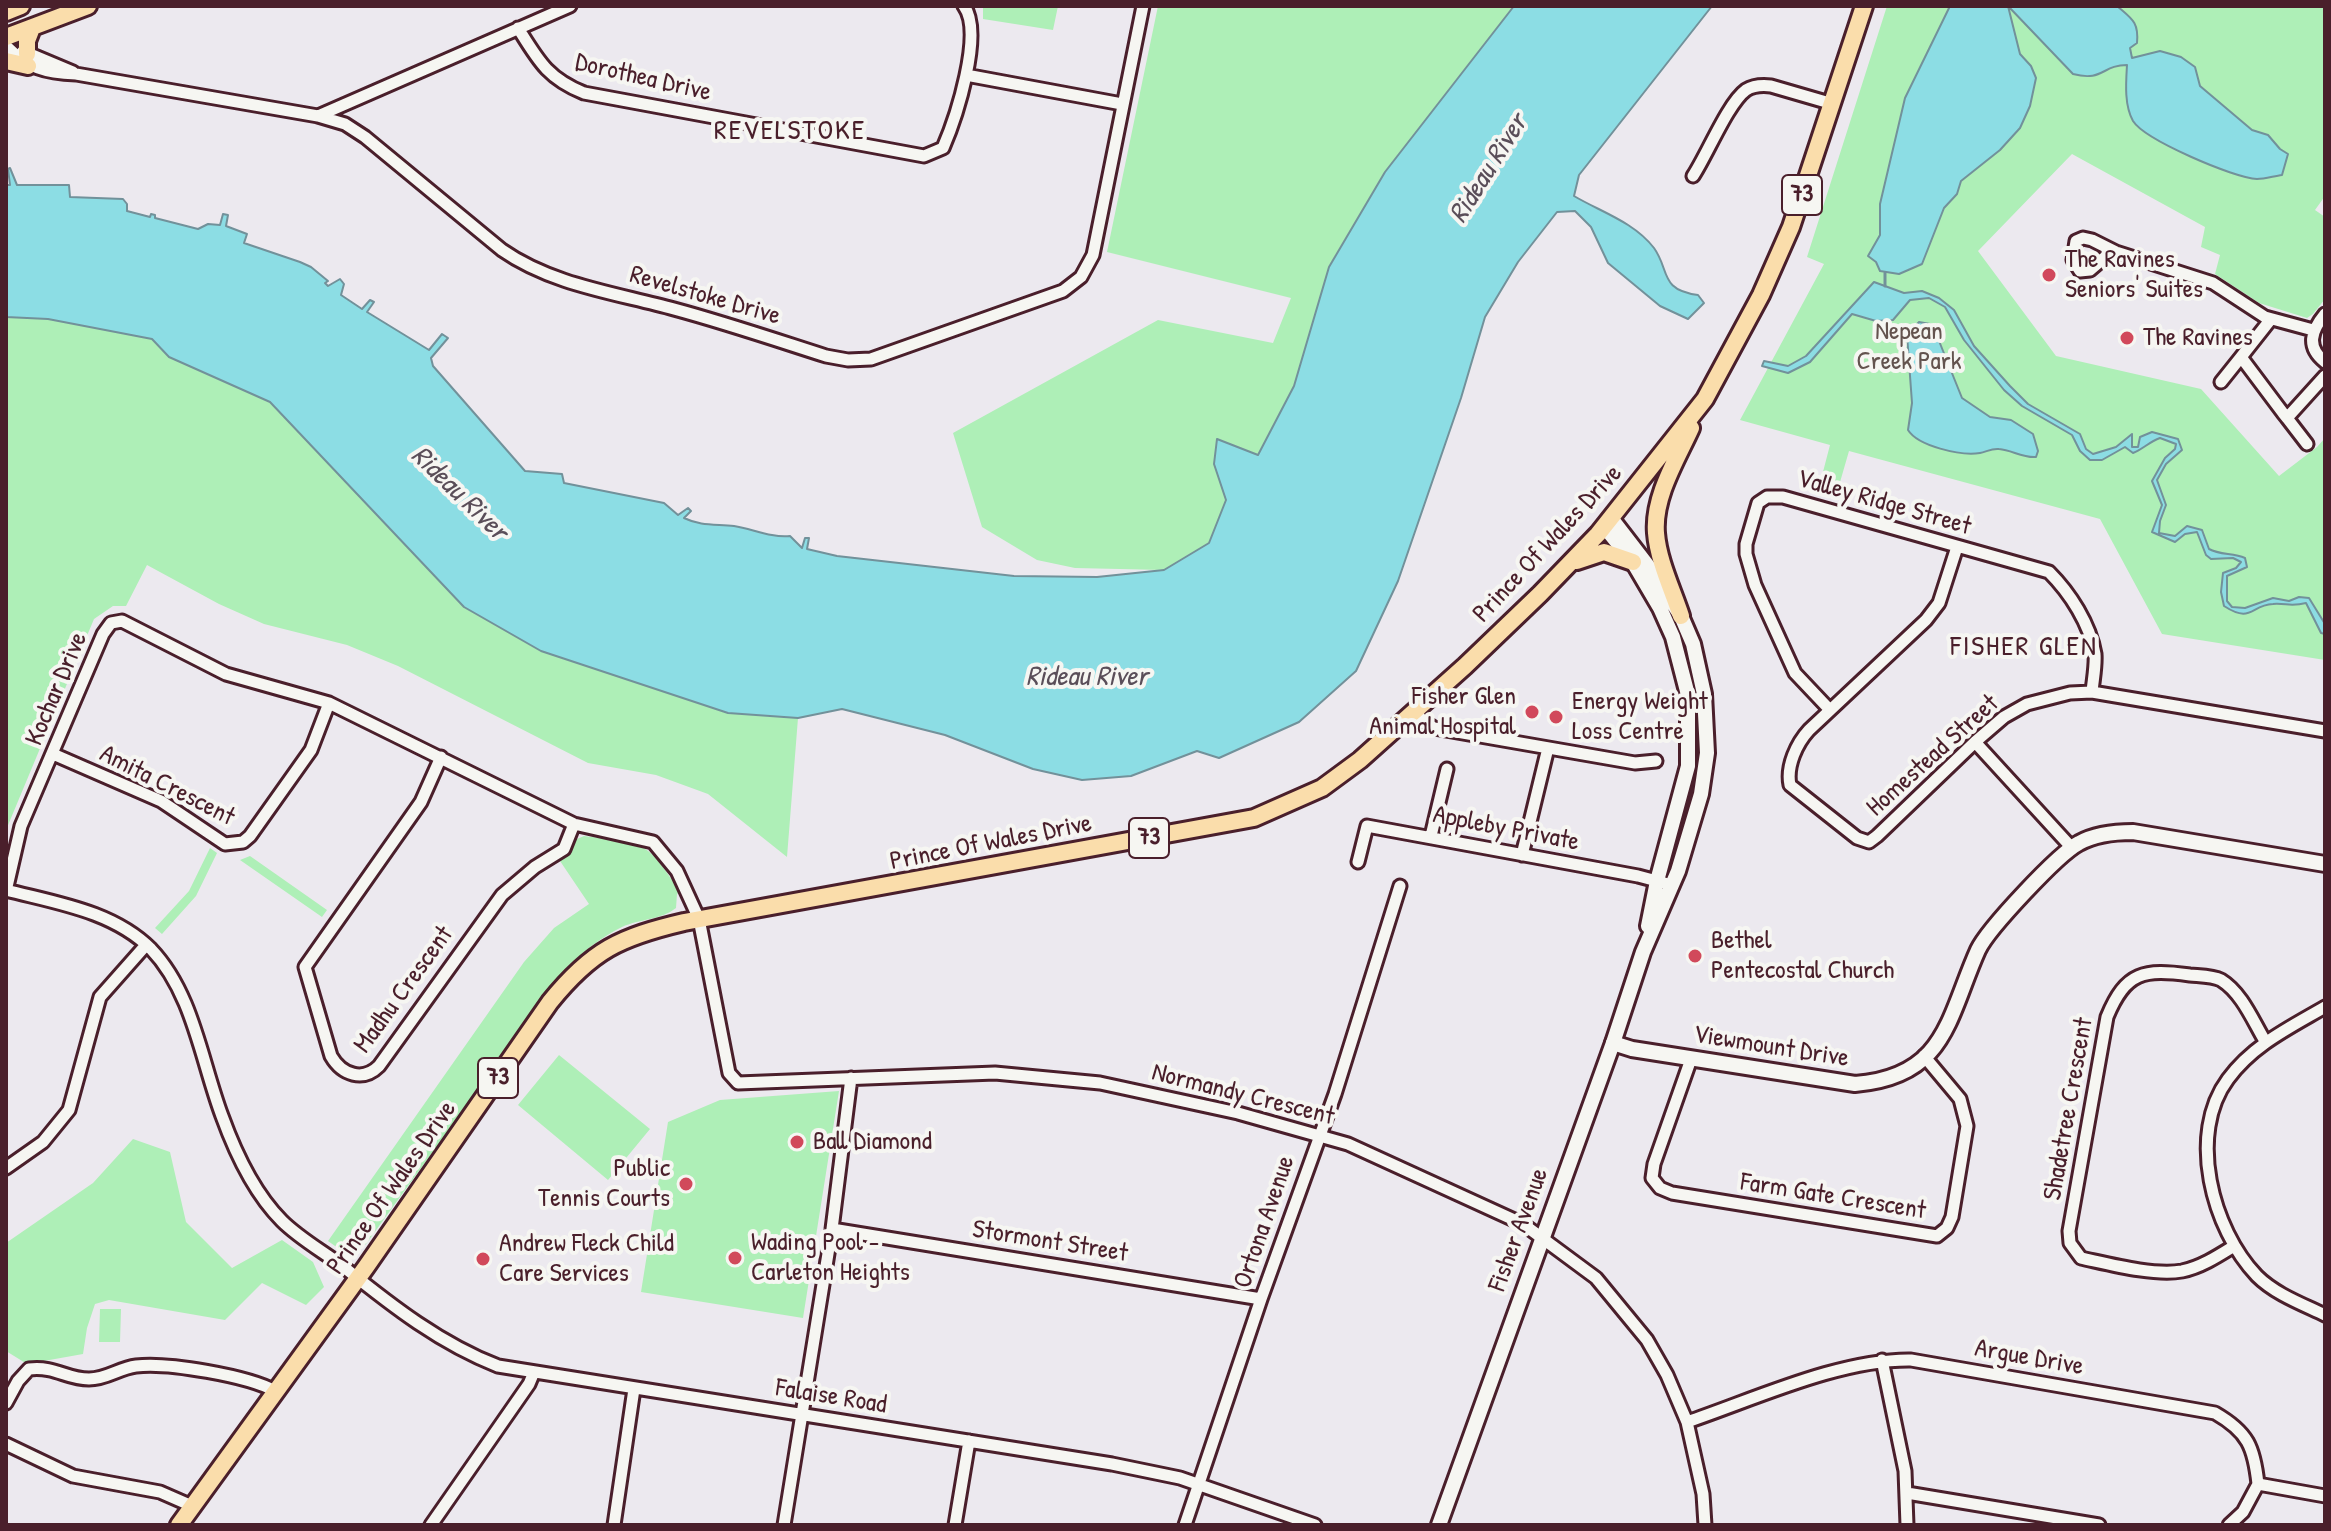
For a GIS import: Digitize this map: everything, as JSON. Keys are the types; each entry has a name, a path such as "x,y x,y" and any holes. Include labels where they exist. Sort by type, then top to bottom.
{"main road":[{"path":"6,12 21,6"},
{"path":"6,41 88,6"},
{"name":"Prince Of Wales Drive","path":"179,1525 566,983 594,956 647,930 699,919 1254,818 1322,788 1360,760 1465,666 1568,566 1705,399 1761,295 1791,227 1864,6"},
{"path":"6,61 27,60 27,41 32,28"},
{"path":"1681,616 1659,551 1656,512 1705,399"},
{"name":"Fisher Avenue","path":"1607,522 1654,596 1673,637 1688,695 1688,766 1657,881 1643,952"},
{"name":"Fisher Avenue","path":"1439,1525 1643,952 1672,885 1701,794 1707,753 1704,694 1697,659 1681,616 1648,566 1607,522"},
{"path":"1568,566 1588,555 1604,552 1633,562"},
{"path":"1688,695 1704,694"},
{"name":"Viewmount Drive","path":"1613,1043 1691,1059 1855,1084 1892,1078 1924,1056 1940,1040 1989,930 2072,848 2101,835 2133,832 2325,864"}],"street":[{"path":"318,116 570,6"},
{"name":"Dorothea Drive","path":"518,28 544,68 562,84 584,93 924,156 943,148 966,75 972,25 964,6"},
{"name":"Revelstoke Drive","path":"6,41 27,60 76,74 318,116 345,124 521,264 562,281 678,310 848,360 871,359 1063,291 1081,277 1093,255 1143,6"},
{"path":"966,75 1122,104"},
{"path":"1693,176 1734,105 1749,89 1771,86 1833,104"},
{"path":"2116,252 2213,283 2271,319 2313,330"},
{"path":"2325,314 2313,330 2312,340 2314,349 2325,362"},
{"path":"2221,382 2271,319"},
{"path":"2241,357 2307,444"},
{"path":"2287,418 2325,376"},
{"name":"Valley Ridge Street","path":"1830,710 1795,673 1755,585 1746,544 1758,503 1767,497 1783,497 2049,572 2064,588 2091,637 2095,658 2092,692"},
{"name":"Homestead Street","path":"1957,547 1939,603 1926,620 1802,738 1788,776 1790,785 1801,796 1863,841 1869,842 1877,836 2004,717 2027,704 2070,693 2092,692 2325,731"},
{"name":"Kochar Drive","path":"357,1279 280,1219 261,1194 238,1156 221,1115 178,985 146,945 114,922 82,910 6,890 21,826 103,634 111,623 122,621 226,674 329,703 574,824 653,842 677,871 699,919"},
{"name":"Amita Crescent","path":"53,754 161,801 225,844 236,844 250,836 311,750 329,703"},
{"path":"1415,711 1434,728 1635,763 1656,761"},
{"path":"1975,742 2072,848"},
{"path":"1522,855 1548,748"},
{"name":"Madhu Crescent","path":"441,757 421,802 305,967 331,1056 351,1075 363,1076 379,1066 502,895 535,867 564,849 574,824"},
{"path":"1431,836 1447,769"},
{"name":"Appleby Private","path":"1358,862 1367,826 1672,885"},
{"name":"Ortona Avenue","path":"1185,1525 1261,1299 1335,1094 1400,886"},
{"name":"Normandy Crescent","path":"699,919 727,1066 738,1083 995,1073 1100,1083 1238,1113 1362,1150 1523,1224 1596,1278 1647,1340 1667,1375 1687,1422 1703,1494 1705,1525"},
{"path":"6,1168 43,1142 69,1110 100,997 146,945"},
{"name":"Shadetree Crescent","path":"2234,1246 2203,1265 2181,1271 2160,1271 2081,1258 2070,1243 2069,1231 2107,1017 2116,995 2136,975 2157,970 2219,979 2237,994 2265,1041"},
{"path":"2325,1007 2265,1041 2245,1058 2226,1081 2213,1106 2206,1148 2208,1171 2219,1210 2234,1246 2252,1270 2272,1289 2325,1315"},
{"name":"Farm Gate Crescent","path":"1691,1059 1654,1164 1652,1178 1660,1188 1672,1193 1937,1236 1947,1228 1952,1217 1967,1126 1960,1099 1924,1056"},
{"path":"784,1525 832,1229 851,1078"},
{"name":"Stormont Street","path":"832,1229 1261,1299"},
{"name":"Falaise Road","path":"357,1279 448,1344 498,1366 1112,1464 1180,1478 1315,1525"},
{"path":"1882,1360 1907,1493 1907,1525"},
{"name":"Argue Drive","path":"1687,1422 1851,1366 1882,1360 1911,1360 2215,1413 2234,1424 2249,1441 2258,1484"},
{"path":"6,1403 29,1369 46,1367 86,1379 104,1378 130,1366 150,1364 248,1380 275,1391"},
{"path":"431,1525 529,1384 534,1372"},
{"path":"614,1525 634,1389"},
{"path":"955,1525 969,1441"},
{"path":"6,1444 73,1476 160,1492 192,1506"},
{"path":"2229,1525 2243,1512 2258,1484 2325,1496"},
{"path":"1907,1493 2099,1525"}],"green space":[{"path":"983,6 1058,6 1053,30 983,19"},
{"path":"1158,6 1514,6 1385,172 1329,266 1294,386 1258,455 1217,439 1214,464 1226,500 1209,543 1164,570 1075,568 1037,560 982,527 953,433 1158,320 1273,343 1291,298 1107,252"},
{"name":"Nepean Creek Park","path":"1887,6 2325,6 2325,196 2315,210 2325,217 2325,299 2313,314 2307,318 2259,303 2215,274 2220,255 2201,247 2205,227 2072,154 1978,251 2056,356 2201,389 2279,476 2325,438 2325,660 2162,634 2100,519 1849,451 1836,496 1818,491 1830,445 1740,420 1824,264 1807,257"},
{"path":"6,317 48,319 152,339 169,357 270,402 464,607 728,713 798,718 787,857 708,794 656,775 588,763 398,666 347,645 264,624 219,604 147,565 126,606 113,606 94,619 6,830"},
{"path":"584,836 632,843 650,853 680,892 677,894 676,908 614,931 566,968 366,1244 354,1253 345,1253 328,1241 524,962 554,928 589,904 560,861 577,839"},
{"path":"210,848 217,853 196,896 162,934 155,928 189,891"},
{"path":"250,856 327,910 322,917 240,860"},
{"path":"559,1055 650,1129 608,1180 518,1105"},
{"path":"839,1091 803,1318 641,1292 668,1122 720,1100"},
{"path":"133,1139 170,1152 186,1222 232,1268 282,1240 313,1262 324,1287 306,1305 262,1283 225,1320 109,1300 95,1304 83,1354 27,1364 6,1351 6,1243 93,1183"},
{"path":"100,1309 121,1309 120,1342 99,1342"}],"water":[{"name":"Rideau River","path":"1514,6 1712,6 1579,175 1574,196 1637,231 1654,248 1671,284 1698,295 1704,303 1688,319 1660,306 1608,263 1591,227 1575,211 1557,212 1518,262 1485,317 1461,398 1398,581 1356,671 1299,722 1219,758 1197,751 1131,776 1082,780 1033,769 945,735 842,709 798,718 728,713 541,651 464,607 270,402 169,357 152,339 48,319 6,317 6,185 10,185 10,168 17,185 69,185 70,197 123,199 127,211 150,217 151,214 155,215 155,218 198,229 208,224 220,225 223,214 228,215 226,226 247,234 244,243 311,267 328,281 325,283 328,286 340,279 344,284 341,295 362,309 370,300 374,302 367,312 429,350 442,334 448,338 431,358 433,366 525,471 562,474 564,483 664,503 678,515 688,508 691,511 684,518 696,522 790,536 802,548 805,538 809,538 807,549 837,556 1014,576 1097,577 1164,570 1209,543 1226,500 1214,464 1217,439 1258,455 1294,386 1329,267 1385,172"},
{"path":"1950,6 2008,6 2020,54 2031,66 2036,78 2030,106 2020,128 2000,150 1961,181 1957,194 1944,208 1922,264 1899,274 1880,271 1876,262 1868,256 1880,235 1880,204 1905,98"},
{"path":"2008,6 2117,6 2136,25 2137,43 2130,48 2132,58 2160,51 2181,57 2195,67 2200,86 2252,130 2268,135 2288,154 2282,175 2260,179 2246,177 2191,157 2154,138 2141,129 2130,115 2126,93 2127,65 2091,76 2073,74"},
{"path":"1874,282 1904,293 1922,291 1939,298 1954,310 1974,346 2010,386 2028,404 2080,434 2086,449 2093,454 2116,447 2132,434 2132,447 2138,447 2140,437 2152,432 2178,439 2182,450 2166,464 2157,480 2166,505 2159,533 2175,536 2187,526 2202,530 2209,549 2245,558 2247,567 2227,576 2227,601 2232,607 2245,608 2273,598 2289,601 2299,597 2309,598 2325,624 2325,634 2321,633 2306,603 2265,605 2246,614 2224,606 2221,592 2223,573 2236,568 2241,562 2233,558 2211,559 2206,555 2197,532 2185,534 2175,542 2152,532 2162,505 2152,481 2176,444 2160,438 2133,453 2125,447 2102,460 2090,460 2080,451 2072,435 2022,406 2004,390 1964,340 1945,307 1929,298 1910,300 1893,320 1876,321 1852,314 1810,362 1788,373 1762,366 1764,361 1788,366 1806,356"},
{"path":"1919,322 1930,324 1935,331 1962,398 1990,417 2011,420 2033,434 2038,451 2036,457 1999,449 1972,454 1951,451 1913,436 1908,430 1912,403 1907,335"}],"waterway":[{"path":"1885,273 1885,286"}],"place":[{"name":"The Ravines Seniors' Suites","path":"2049,275"},
{"name":"The Ravines","path":"2127,338"},
{"name":"Fisher Glen Animal Hospital","path":"1532,712"},
{"name":"Energy Weight Loss Centre","path":"1556,717"},
{"name":"Bethel Pentecostal Church","path":"1695,956"},
{"name":"Ball Diamond","path":"797,1142"},
{"name":"Public Tennis Courts","path":"686,1184"},
{"name":"Wading Pool - Carleton Heights","path":"735,1258"},
{"name":"Andrew Fleck Child Care Services","path":"483,1259"}],"district":[{"name":"REVELSTOKE","path":"790,132"},
{"name":"FISHER GLEN","path":"2024,648"}]}
